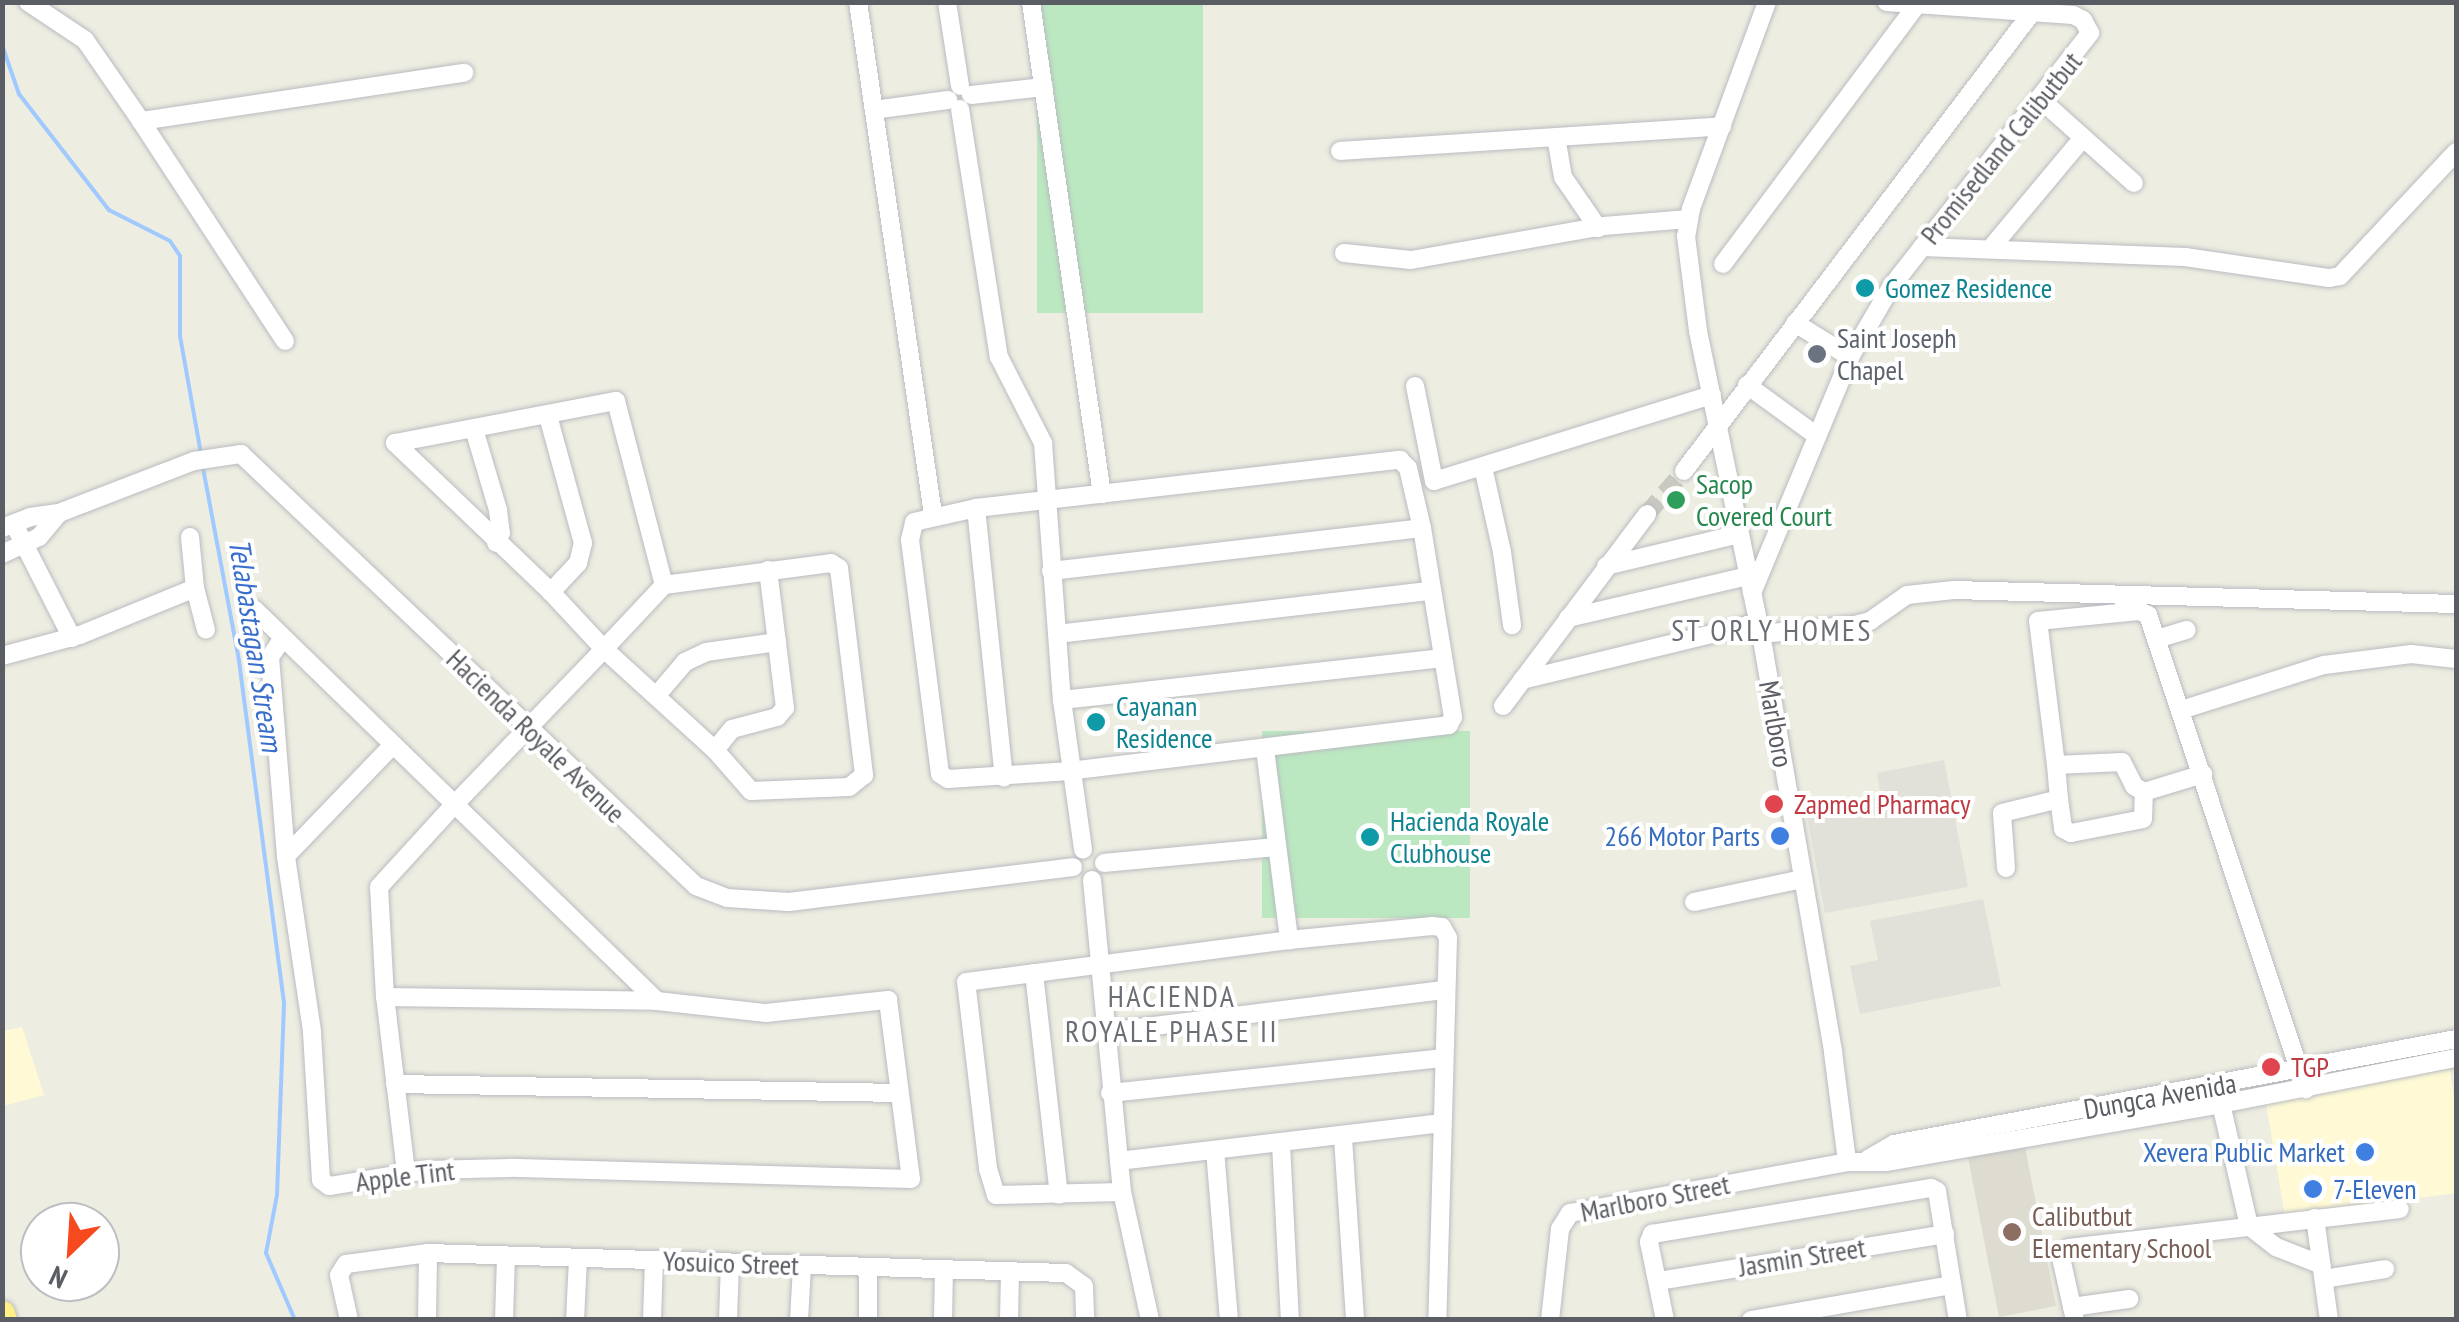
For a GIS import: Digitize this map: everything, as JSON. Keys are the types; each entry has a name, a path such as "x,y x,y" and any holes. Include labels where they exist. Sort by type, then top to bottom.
{"street":[{"path":"28,2 85,40 285,341"},
{"path":"858,2 933,514"},
{"path":"947,2 1000,357 1043,443 1062,700 1083,850 1073,867 1080,878 1092,880 1099,876 1104,863"},
{"path":"1031,2 1062,242 1102,494"},
{"name":"Marlboro","path":"1767,2 1688,219 1686,236 1698,331 1760,628 1834,1052 1847,1162"},
{"name":"Promisedland Calibutbut","path":"1750,585 1850,357 1891,287 2090,34 2083,20 2073,16 1886,2"},
{"path":"1723,264 1917,4"},
{"path":"1684,471 2033,11"},
{"path":"141,121 464,74"},
{"path":"874,110 1044,86"},
{"path":"2040,99 2134,183"},
{"path":"1340,150 1722,126"},
{"path":"1556,137 1563,177 1598,228"},
{"path":"1990,248 2082,139"},
{"path":"1922,247 2185,258 2329,278 2340,276 2356,254 2456,152"},
{"path":"1344,252 1411,260 1598,228 1688,219"},
{"path":"1794,323 1850,357"},
{"path":"1746,385 1817,436"},
{"path":"1416,386 1434,481 1712,395"},
{"path":"406,1172 384,996 379,887 452,806 604,650 664,585 831,563 839,568 864,775 849,787 759,794 751,791 715,750 604,650 551,592 394,444 614,401 620,404 664,585"},
{"path":"548,416 583,542 578,563 551,592"},
{"path":"474,429 498,510 501,533 496,543"},
{"name":"Hacienda Royale Avenue","path":"8,526 60,513 194,460 222,454 245,456 678,873 696,886 727,898 790,902 1073,867"},
{"path":"1400,460 1408,468 1422,528 1450,725 1070,771 948,779 938,766 910,540 914,522 933,514 1049,499 1400,460"},
{"path":"1483,467 1502,552 1512,625"},
{"path":"976,508 1004,778"},
{"name":"Hacienda Royale Avenue","path":"2,554 39,537 60,513"},
{"path":"1503,706 1648,514"},
{"path":"8,526 23,544 72,638"},
{"path":"1051,570 1422,528"},
{"path":"1606,566 1740,534"},
{"path":"190,536 195,588 206,630"},
{"path":"715,750 732,729 784,713 768,570"},
{"path":"1568,618 1750,585"},
{"path":"2,656 72,638 195,588"},
{"path":"1522,680 1760,628 1855,625 1870,621 1907,596 1954,590 2456,604"},
{"path":"1057,634 1431,591"},
{"path":"254,609 656,1001"},
{"path":"2144,792 2143,819 2071,834 2063,829 2040,618 2139,611 2152,620 2302,1080"},
{"path":"2157,639 2186,630"},
{"name":"Apple Tint","path":"283,638 270,656 286,856 312,1031 321,1180 339,1185 406,1172 546,1169 907,1181 910,1171 900,1093"},
{"path":"656,696 686,662 706,652 777,642"},
{"path":"2182,710 2324,665 2411,654 2456,659"},
{"path":"1062,700 1441,658"},
{"path":"286,856 392,746"},
{"path":"1264,750 1289,940"},
{"path":"2056,765 2122,762 2134,786 2144,792 2203,774"},
{"path":"2006,868 2002,813 2059,799"},
{"path":"1104,863 1276,847"},
{"path":"1083,850 1096,851 1104,863"},
{"path":"1694,902 1802,879"},
{"path":"1092,880 1097,964 1122,1192 1150,1320"},
{"path":"1122,1192 996,1195 988,1168 964,988 971,980 1289,940 1442,927 1448,938 1437,1320"},
{"path":"615,1001 624,968"},
{"path":"1034,973 1059,1195"},
{"path":"1106,1032 1445,990"},
{"path":"384,996 656,1001 766,1014 884,997 888,1000 900,1093 395,1084"},
{"name":"Dungca Avenida","path":"2302,1080 2456,1038"},
{"path":"1110,1093 1442,1058"},
{"name":"Dungca Avenida","path":"1847,1162 1868,1159 1894,1144 2456,1058"},
{"path":"2219,1094 2249,1226 2276,1247 2323,1272 2385,1269"},
{"path":"1120,1161 1343,1138 1442,1123"},
{"path":"1343,1138 1355,1320"},
{"path":"1280,1144 1290,1320"},
{"path":"1215,1150 1229,1320"},
{"name":"Marlboro Street","path":"1550,1320 1560,1229 1570,1213 1847,1162"},
{"path":"1665,1320 1650,1242 1661,1230 1933,1188 1958,1320"},
{"path":"2129,1299 2074,1313 2062,1258 2069,1248 2400,1209"},
{"path":"2316,1218 2329,1320"},
{"name":"Jasmin Street","path":"1659,1281 1944,1234"},
{"path":"426,1320 428,1253"},
{"name":"Yosuico Street","path":"349,1320 341,1269 369,1258 428,1253 1066,1273 1078,1278 1086,1294 1085,1320"},
{"path":"504,1320 506,1257"},
{"path":"575,1320 578,1258"},
{"path":"652,1320 654,1260"},
{"path":"728,1320 730,1263"},
{"path":"799,1320 802,1266"},
{"path":"868,1267 868,1320"},
{"path":"943,1320 944,1270"},
{"path":"1009,1320 1010,1274"},
{"path":"1751,1320 1952,1285"}],"shaded area":[{"path":"1944,760 1968,887 1825,913 1806,811 1881,798 1877,773"},
{"path":"1983,899 2001,986 1860,1014 1850,966 1878,960 1870,921"},
{"path":"22,1027 44,1095 3,1106 3,1031"},
{"name":"Xevera Public Market","path":"2449,1065 2456,1111 2456,1193 2285,1216 2266,1103"},
{"name":"Calibutbut Elementary School","path":"2025,1147 2056,1306 1999,1317 1968,1158"}],"green space":[{"path":"1037,3 1203,3 1203,313 1037,313"},
{"path":"1262,731 1470,731 1470,918 1262,918"}],"waterway":[{"name":"Telabastagan Stream","path":"2,45 19,94 109,210 170,241 180,256 180,336 201,454"},
{"name":"Telabastagan Stream","path":"203,468 239,661 284,1004 277,1195 266,1253 295,1320"}],"tunnel":[{"path":"1647,514 1684,471"}],"place":[{"name":"Gomez Residence","path":"1865,288"},
{"name":"Saint Joseph Chapel","path":"1817,354"},
{"name":"Sacop Covered Court","path":"1676,500"},
{"name":"Cayanan Residence","path":"1096,722"},
{"name":"Zapmed Pharmacy","path":"1774,804"},
{"name":"266 Motor Parts","path":"1780,836"},
{"name":"Hacienda Royale Clubhouse","path":"1370,837"},
{"name":"TGP","path":"2271,1067"},
{"name":"Xevera Public Market","path":"2365,1152"},
{"name":"7-Eleven","path":"2313,1189"},
{"name":"Calibutbut Elementary School","path":"2012,1232"}],"district":[{"name":"ST ORLY HOMES","path":"1772,630"},
{"name":"HACIENDA ROYALE PHASE II","path":"1172,1013"}]}
